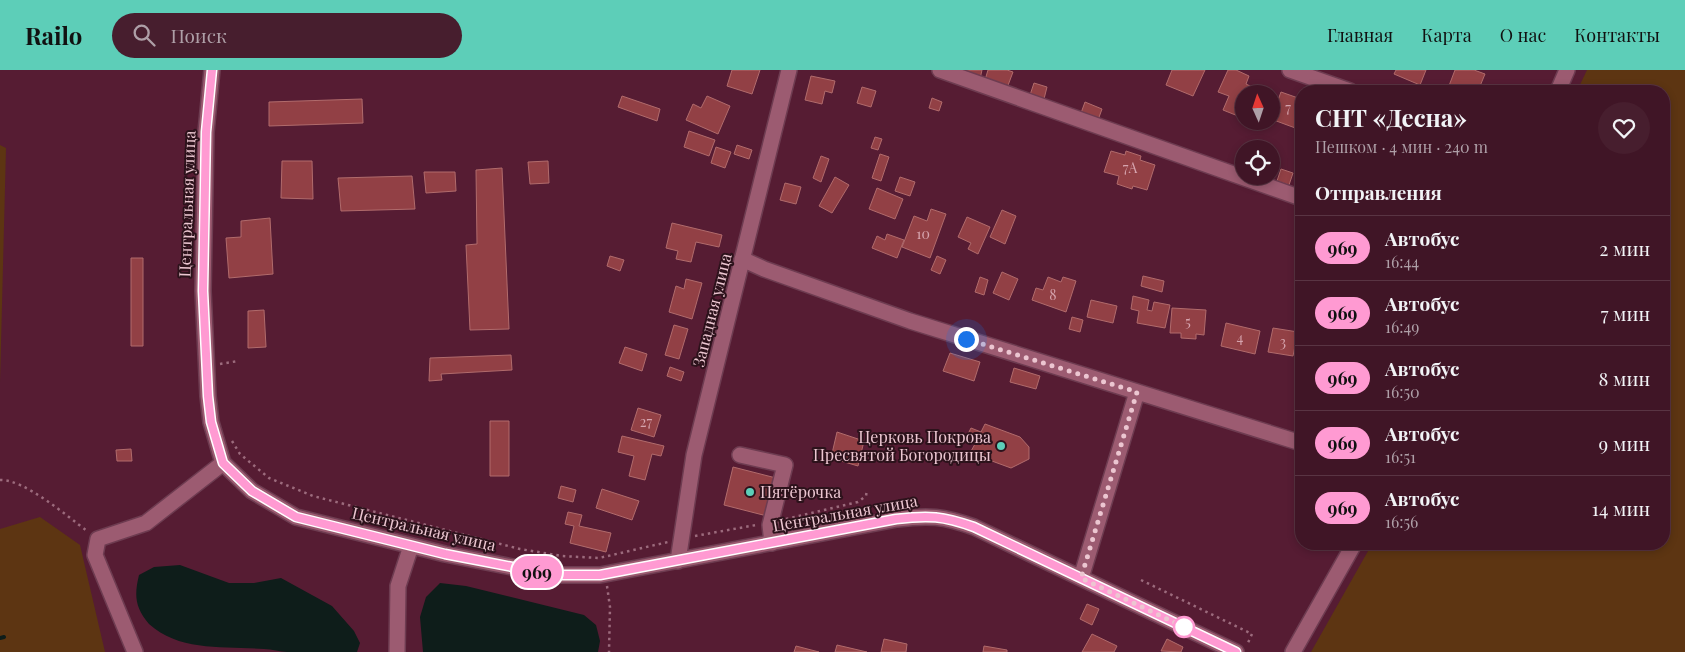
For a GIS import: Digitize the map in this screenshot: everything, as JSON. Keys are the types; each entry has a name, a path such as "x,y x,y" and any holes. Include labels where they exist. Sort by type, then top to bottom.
{"street":[{"name":"Центральная улица","path":"212,70 206,132 203,291 211,422 223,463 252,491 296,517 411,546 554,575 600,575 896,519 923,516 948,517 974,527 1232,651"},
{"name":"Западная улица","path":"678,561 694,455 789,70"},
{"path":"940,70 1295,196"},
{"path":"1290,70 1333,85"},
{"path":"1561,85 1567,70"},
{"path":"742,258 764,269 910,321 1295,442"},
{"path":"1081,578 1137,392"},
{"path":"740,455 786,465 771,523 772,543"},
{"path":"135,652 95,555 98,539 146,523 223,463"},
{"path":"397,652 398,586 411,546"},
{"path":"1293,652 1351,550"}],"path":[{"path":"217,367 220,364 238,361"},
{"path":"231,439 240,454 269,478 313,496 520,548 562,556 599,558 680,539 771,523 858,502 866,496 867,489"},
{"path":"0,480 8,479 42,497 98,539"},
{"path":"1141,580 1252,634"},
{"path":"607,585 610,607 609,652"}],"shaded area":[{"path":"1587,70 1685,70 1685,652 1311,652 1369,550 1670,550 1670,85 1580,85"},
{"path":"0,145 6,148 0,383"},
{"path":"40,517 80,545 105,652 0,652 0,529"},
{"path":"180,565 229,583 254,583 281,578 332,606 354,631 360,643 357,652 287,652 267,649 203,646 174,639 161,633 149,624 138,607 136,589 139,575 154,567"},
{"path":"440,583 466,586 584,615 596,625 600,641 598,652 423,652 420,617 426,597"}],"building":[{"path":"732,70 760,70 752,94 727,86"},
{"path":"958,70 982,70 980,79"},
{"path":"988,70 1007,70 1013,72 1007,88 985,80"},
{"path":"1172,70 1205,70 1193,96 1166,85"},
{"path":"1228,70 1236,70 1249,76 1246,84 1248,85 1235,85 1235,115 1223,110 1229,96 1218,92"},
{"path":"1396,70 1426,70 1420,85 1394,74"},
{"path":"1455,70 1474,70 1485,74 1480,85 1449,85"},
{"path":"811,76 835,81 832,93 825,91 822,104 805,100"},
{"path":"1034,83 1047,87 1044,99 1030,95"},
{"path":"862,87 876,91 871,107 857,103"},
{"path":"1281,92 1295,97 1295,128 1280,122"},
{"path":"622,96 660,109 657,121 618,107"},
{"path":"707,96 730,106 718,134 686,120 693,104 701,108"},
{"path":"932,98 942,102 939,111 929,108"},
{"path":"362,99 363,123 269,126 269,102"},
{"path":"1085,102 1102,109 1098,120 1081,113"},
{"path":"689,131 715,140 709,156 684,147"},
{"path":"875,137 882,139 878,150 871,148"},
{"path":"737,145 752,150 749,159 734,154"},
{"path":"716,147 731,152 725,168 711,163"},
{"path":"1111,151 1125,155 1126,151 1141,156 1140,160 1155,165 1147,190 1133,186 1132,189 1117,184 1119,176 1104,172"},
{"path":"880,154 889,157 881,181 872,178"},
{"path":"821,156 829,159 821,182 813,178"},
{"path":"282,161 312,161 313,199 281,198"},
{"path":"548,161 549,183 530,184 528,162"},
{"path":"502,168 509,329 470,330 466,245 477,244 476,170"},
{"path":"1281,169 1293,173 1289,185 1280,182"},
{"path":"424,172 455,172 456,191 426,193"},
{"path":"412,176 415,209 341,211 338,178"},
{"path":"835,177 849,185 832,213 819,206"},
{"path":"900,177 915,182 910,196 895,191"},
{"path":"785,183 801,187 796,204 780,200"},
{"path":"877,188 903,199 895,219 869,209"},
{"path":"931,209 946,214 930,258 902,247 914,216 927,221"},
{"path":"1002,210 1016,216 1005,244 990,237"},
{"path":"967,217 990,227 978,254 968,249 971,243 958,237"},
{"path":"270,218 273,274 229,278 226,238 241,237 241,221"},
{"path":"672,223 722,235 719,247 696,242 691,262 676,259 678,251 666,248"},
{"path":"887,234 904,240 897,258 872,248 877,236 885,240"},
{"path":"610,256 624,260 620,271 607,266"},
{"path":"937,256 946,260 940,274 931,270"},
{"path":"131,258 143,258 143,346 131,346"},
{"path":"1002,272 1018,279 1009,300 993,293"},
{"path":"1143,276 1164,281 1162,292 1141,286"},
{"path":"980,277 988,280 984,295 975,292"},
{"path":"1048,277 1061,282 1063,277 1076,281 1066,312 1032,300 1036,288 1043,290"},
{"path":"686,279 702,283 692,319 669,312 676,286 684,289"},
{"path":"1133,296 1149,300 1147,310 1152,311 1154,302 1170,305 1165,328 1137,323 1139,311 1131,309"},
{"path":"1091,300 1117,306 1113,323 1087,317"},
{"path":"1172,308 1206,310 1204,335 1196,334 1196,339 1181,338 1181,333 1170,333"},
{"path":"264,310 266,347 248,348 248,311"},
{"path":"1072,317 1083,320 1080,332 1069,329"},
{"path":"1226,323 1260,331 1255,354 1221,346"},
{"path":"674,325 688,329 679,359 665,355"},
{"path":"1273,328 1295,332 1293,356 1268,352"},
{"path":"625,347 647,354 642,371 619,363"},
{"path":"950,353 980,362 974,381 943,371"},
{"path":"511,355 512,370 441,374 442,380 429,381 430,358"},
{"path":"670,367 684,372 681,381 667,376"},
{"path":"1014,368 1040,376 1036,389 1010,382"},
{"path":"638,408 661,415 654,437 631,430"},
{"path":"490,421 509,421 509,476 490,476"},
{"name":"Церковь Покрова Пресвятой Богородицы","path":"985,424 1020,437 1029,447 1029,459 1011,468 970,453 975,444 965,440 971,428 981,432"},
{"path":"837,432 864,441 858,466 831,458"},
{"path":"622,436 664,446 661,456 652,454 645,480 629,476 634,456 618,452"},
{"path":"131,449 132,461 117,461 116,450"},
{"name":"Пятёрочка","path":"733,467 776,478 767,516 724,505"},
{"path":"561,486 576,490 573,502 558,498"},
{"path":"602,489 639,501 632,520 596,508"},
{"path":"568,512 582,515 579,526 611,533 606,552 570,543 574,526 565,524"},
{"path":"1087,604 1099,609 1092,625 1080,619"},
{"path":"1092,634 1117,646 1114,652 1082,652"},
{"path":"884,639 907,644 906,652 881,652"},
{"path":"1167,639 1183,647 1181,652 1161,651"},
{"path":"837,645 867,652 835,652"},
{"path":"796,646 819,652 794,652"},
{"path":"984,646 1007,650 1007,652 983,652"}],"waterway":[{"path":"0,638 4,637"}],"bus line":[{"name":"969","path":"212,70 206,132 202,238 206,368 211,422 223,463 252,491 296,517 445,554 554,575 600,575 896,519 923,516 948,517 974,527 1236,652"}],"place":[{"name":"Церковь Покрова Пресвятой Богородицы","path":"1001,446"},
{"name":"Пятёрочка","path":"750,492"}],"route":[{"path":"966,339 1137,392 1081,578 1184,627"}]}
